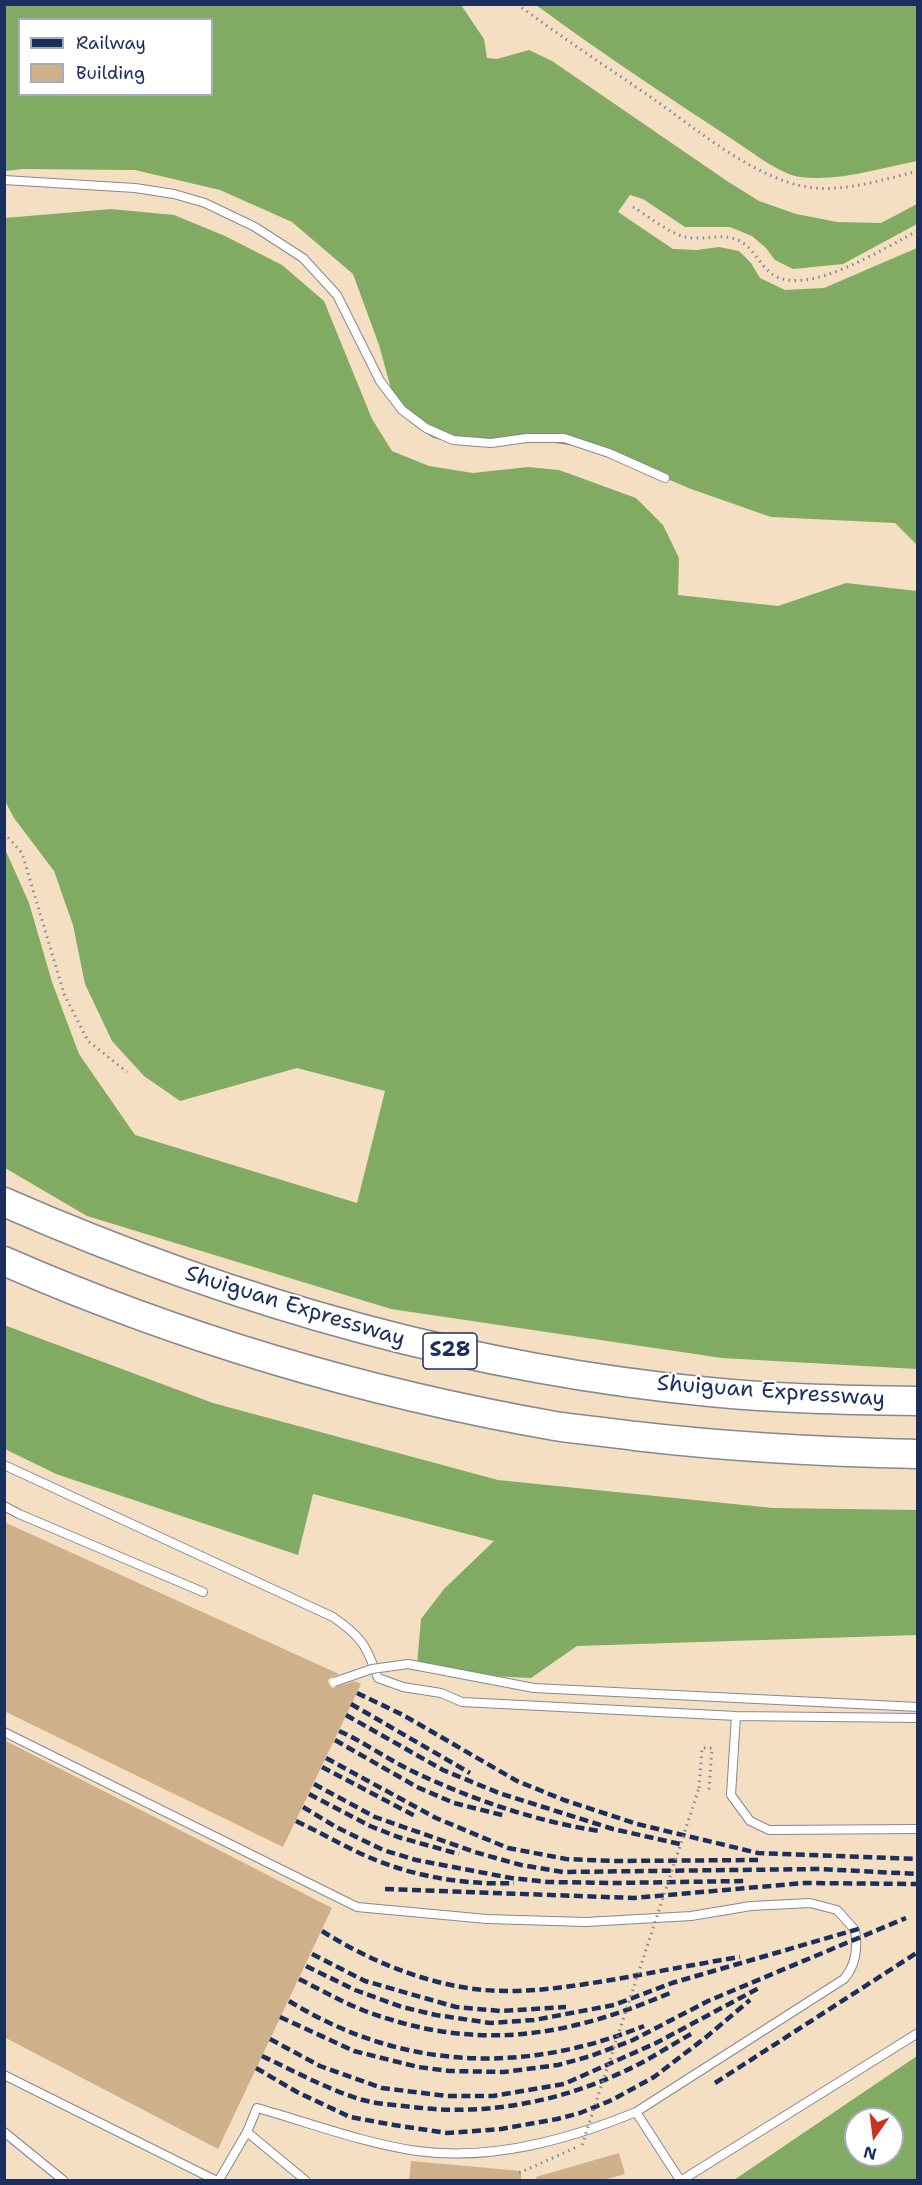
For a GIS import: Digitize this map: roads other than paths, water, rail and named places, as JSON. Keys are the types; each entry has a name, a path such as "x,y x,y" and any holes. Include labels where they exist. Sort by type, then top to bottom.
{"highway":[{"name":"Shuiguan Expressway","path":"4,1202 81,1236 188,1275 311,1315 430,1347 565,1373 709,1392 828,1400 918,1401"},
{"name":"S28","path":"4,1261 59,1285 171,1326 295,1365 419,1399 558,1426 705,1444 825,1452 918,1454"}],"lane":[{"path":"4,180 135,188 174,194 205,203 255,227 303,258 337,295 386,388 402,410 426,428 453,440 491,443 527,438 564,438 609,453 665,478"},
{"path":"4,1465 333,1617 354,1632 368,1652 378,1678 403,1687 441,1693 462,1702 736,1716 918,1718"},
{"path":"4,1506 203,1592"},
{"path":"334,1682 372,1669 408,1664 534,1688 918,1707"},
{"path":"736,1716 732,1795 750,1821 770,1830 918,1829"},
{"path":"4,1732 357,1907 487,1919 586,1922 691,1916 751,1906 810,1903 837,1910 855,1930 856,1938 855,1959 844,1979 636,2112 551,2142 466,2153 417,2151 257,2108 247,2132 217,2181 4,2075"},
{"path":"636,2112 681,2181 918,2033"},
{"path":"4,2132 63,2181"},
{"path":"247,2132 305,2181"}],"railway":[{"path":"357,1693 403,1715 517,1781 564,1800 637,1824 758,1853 918,1859"},
{"path":"351,1704 470,1773"},
{"path":"346,1715 443,1770 499,1793 613,1829 680,1844"},
{"path":"339,1731 412,1771 480,1800 527,1815 599,1831"},
{"path":"335,1740 417,1787 454,1803 506,1816"},
{"path":"326,1758 436,1818 508,1848 566,1859 761,1860"},
{"path":"322,1767 417,1817"},
{"path":"314,1784 375,1817 478,1853 521,1865 563,1872 820,1869 918,1874"},
{"path":"309,1794 370,1826 398,1837 459,1854"},
{"path":"303,1807 336,1827 383,1850 416,1860 511,1878 547,1882 615,1883 744,1881"},
{"path":"296,1821 379,1862 407,1871 453,1880 514,1883"},
{"path":"385,1889 634,1898 804,1883 918,1884"},
{"path":"280,2017 354,2051 418,2067 449,2071 504,2072 558,2065 591,2056 633,2040 708,2001 906,1918"},
{"path":"306,1966 355,1990 402,2007 490,2023 534,2020 614,2005 672,1983 862,1928"},
{"path":"322,1931 359,1952 400,1970 442,1983 484,1990 520,1991 574,1986 740,1957"},
{"path":"715,2083 918,1952"},
{"path":"312,1954 365,1981 456,2007 501,2011 566,2007"},
{"path":"299,1979 365,2011 406,2024 445,2032 482,2035 519,2034 593,2021 670,1993"},
{"path":"270,2039 320,2066 382,2088 447,2096 493,2096 564,2084 656,2043 759,1988"},
{"path":"256,2068 297,2092 350,2117 447,2133 501,2129 580,2113 612,2100 654,2077 750,2000"},
{"path":"289,2001 331,2024 375,2041 419,2052 463,2058 508,2058 553,2052 599,2042 644,2026"},
{"path":"262,2056 322,2085 365,2101 443,2109 472,2109 531,2102 589,2086 643,2062 691,2034"}]}
